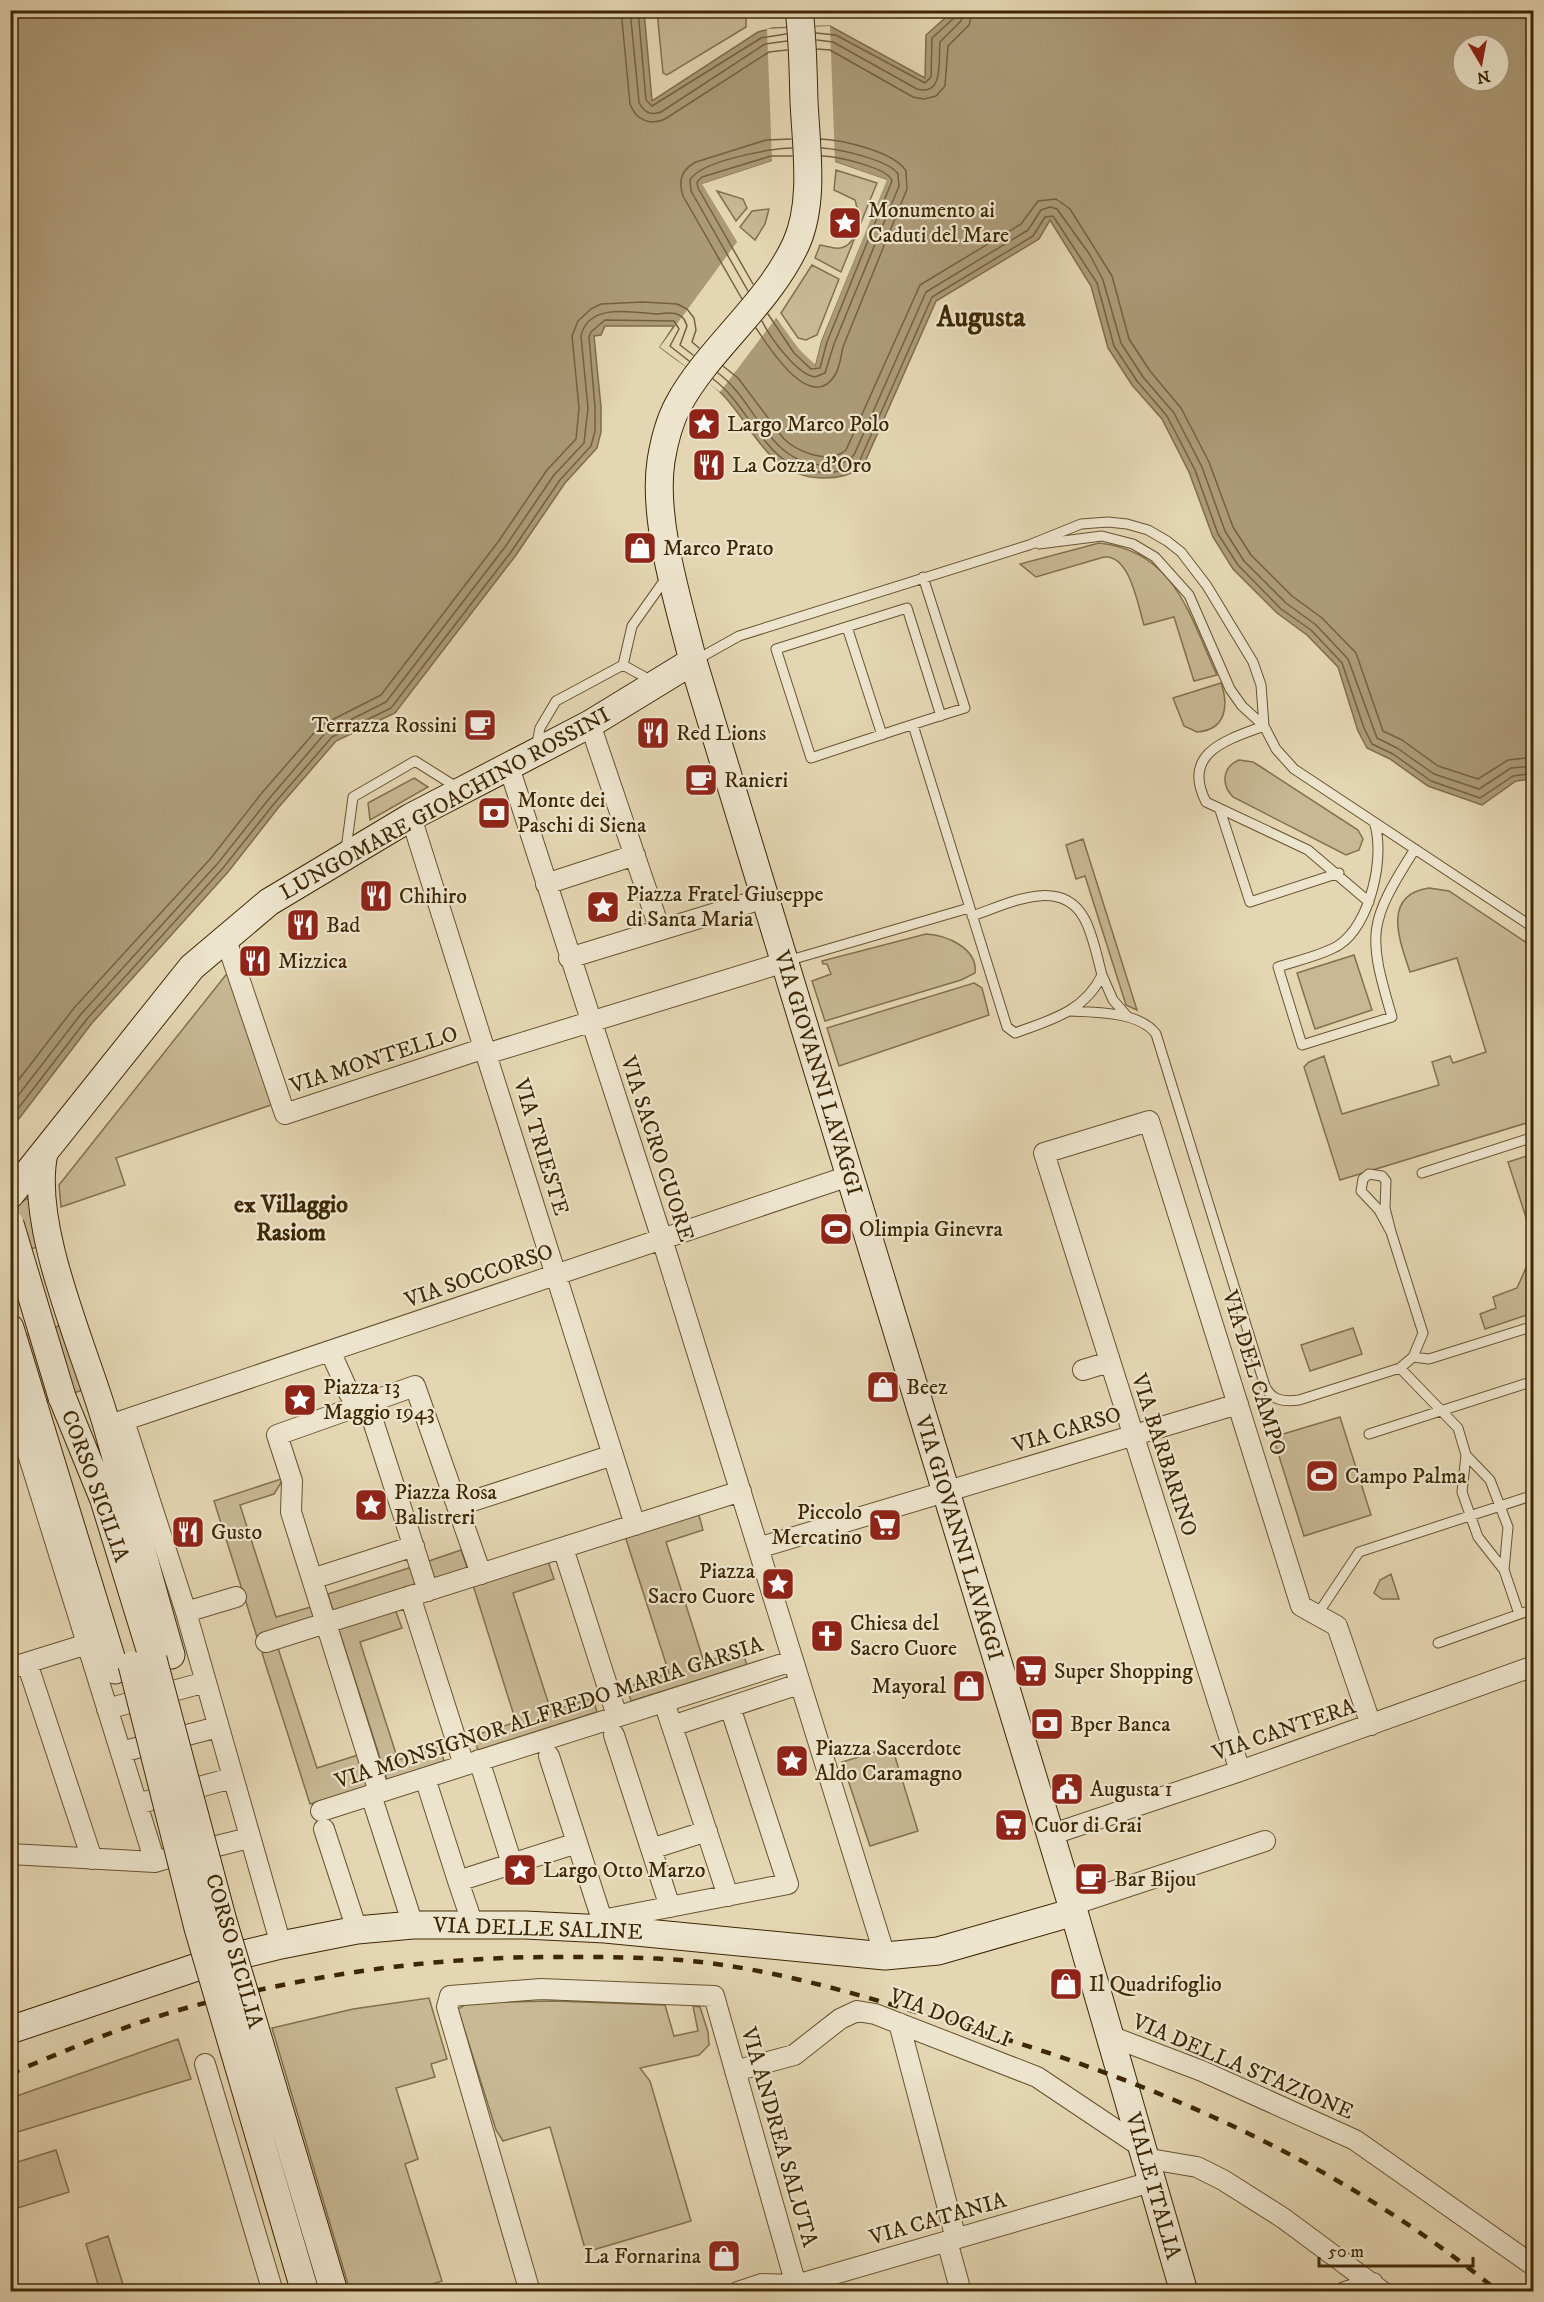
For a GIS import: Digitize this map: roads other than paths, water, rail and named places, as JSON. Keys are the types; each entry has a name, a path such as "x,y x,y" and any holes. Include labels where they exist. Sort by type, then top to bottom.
{"main road":[{"name":"VIA GIOVANNI LAVAGGI","path":"804,16 807,162 801,228 795,245 765,295 678,405 668,431 661,463 661,509 671,570 693,661 1073,1909 1122,2080"},
{"name":"LUNGOMARE GIOACHINO ROSSINI","path":"10,1196 192,967 269,902 411,817 590,724 693,661"},
{"path":"44,1152 39,1175 48,1240 61,1282 115,1424 143,1662"},
{"name":"CORSO SICILIA","path":"10,1224 62,1397 84,1505 143,1662 224,1921 334,2292"},
{"path":"10,1259 40,1259 61,1282 61,1304 53,1314 43,1321 31,1324 10,1318"},
{"path":"10,1328 143,1662"},
{"name":"CORSO SICILIA","path":"143,1662 198,1928 305,2292"},
{"name":"VIA DELLE SALINE","path":"10,2030 133,1987 281,1945 357,1930 413,1925 604,1925 885,1956 938,1951 1073,1909"},
{"name":"VIALE ITALIA","path":"1122,2080 1184,2292"}],"street":[{"path":"590,724 660,930"},
{"name":"VIA SACRO CUORE","path":"509,767 569,958 662,1239 792,1661"},
{"name":"VIA TRIESTE","path":"411,817 635,1525"},
{"path":"546,884 635,855"},
{"path":"569,958 765,898"},
{"name":"VIA MONTELLO","path":"225,937 285,1114 486,1051 590,1022 785,962"},
{"name":"VIA DEL CAMPO","path":"1044,1153 1149,1121 1301,1606 1337,1626 1371,1725"},
{"name":"VIA BARBARINO","path":"1044,1153 1240,1771"},
{"name":"VIA SOCCORSO","path":"115,1424 849,1176"},
{"path":"330,1351 350,1393 373,1421 414,1546 419,1593 471,1763 512,1864"},
{"path":"1083,1370 1109,1362"},
{"path":"413,1925 326,1623 291,1512 292,1481 277,1435 415,1386 481,1574"},
{"path":"10,1396 19,1455 87,1644 155,1862"},
{"name":"VIA CARSO","path":"758,1548 1238,1404"},
{"name":"CORSO SICILIA","path":"115,1424 186,1612 281,1945"},
{"path":"458,1506 613,1455"},
{"path":"266,1642 741,1491"},
{"path":"312,1579 414,1546"},
{"path":"563,1548 670,1907"},
{"path":"186,1612 236,1597"},
{"path":"87,1644 19,1666 92,1859"},
{"path":"792,1661 885,1956"},
{"name":"VIA MONSIGNOR ALFREDO MARIA GARSIA","path":"357,1930 322,1820 375,1794 471,1763 616,1726 664,1701 792,1661"},
{"name":"VIA CANTERA","path":"1050,1835 1240,1771 1533,1666"},
{"path":"107,1709 206,1682"},
{"path":"672,1726 799,1684"},
{"path":"664,1701 728,1896"},
{"path":"549,1756 604,1925 670,1907 788,1884 730,1707"},
{"path":"121,1752 218,1726"},
{"path":"137,1804 232,1778"},
{"path":"425,1778 473,1925"},
{"path":"651,1849 707,1831"},
{"path":"10,1854 155,1862 249,1838"},
{"path":"1073,1909 1265,1841"},
{"path":"459,1881 577,1843"},
{"name":"VIA ANDREA SALUTA","path":"530,2292 447,2007 450,1996 542,1989 714,1996 797,2288"},
{"name":"VIA DOGALI","path":"735,2071 794,2055 840,2019 857,2011 899,2023 1037,2077 1145,2162"},
{"path":"899,2023 951,2240 961,2292"},
{"name":"VIA DELLA STAZIONE","path":"1110,2036 1202,2071 1355,2140 1533,2266"},
{"path":"205,2064 273,2292"},
{"path":"1145,2162 1197,2167 1223,2180 1283,2218 1378,2287"},
{"name":"VIA CATANIA","path":"738,2292 762,2284 797,2288 951,2240 1145,2162"},
{"path":"1345,2292 1378,2287"}],"lane":[{"path":"693,661 740,636 1029,545 1081,524 1108,522 1148,531 1167,541 1194,568 1253,662 1261,685 1264,726"},
{"path":"1029,545 1102,536 1133,544 1155,557 1189,595 1230,689 1242,706 1264,726 1276,749 1294,769 1533,928"},
{"path":"535,753 540,728 556,701 623,665 632,626 671,570"},
{"path":"923,577 965,708 941,716 811,758 776,649 907,608 941,716"},
{"path":"847,627 882,735"},
{"path":"623,665 657,684"},
{"path":"913,725 1007,1027 1016,1032 1070,1011 1088,998 1102,975"},
{"path":"1264,726 1232,737 1210,751 1197,770 1198,786 1206,802 1308,849 1369,902"},
{"path":"345,855 353,797 415,761 463,790"},
{"path":"1220,810 1250,902 1338,873"},
{"path":"1374,822 1378,835 1378,851 1369,902 1358,926 1339,945 1278,967 1302,1045 1392,1017 1375,961 1374,935 1381,906 1415,849"},
{"path":"785,962 970,912 1047,894 1063,897 1074,904 1085,919 1102,975 1113,1000 1131,1020"},
{"path":"1070,1011 1095,1012 1131,1020 1151,1027 1156,1034 1268,1391 1283,1401 1299,1400 1400,1368 1413,1357 1423,1333 1385,1208 1386,1181 1382,1176 1369,1174 1363,1179 1361,1191 1379,1210 1391,1232"},
{"path":"1422,1173 1533,1137"},
{"path":"1413,1357 1429,1359 1533,1326"},
{"path":"1400,1368 1458,1428 1466,1455 1462,1492 1478,1537 1504,1570 1519,1614"},
{"path":"1369,1434 1533,1381"},
{"path":"1466,1455 1490,1480 1508,1527 1504,1570"},
{"path":"1317,1615 1359,1552 1533,1495"},
{"path":"1438,1643 1533,1609"}],"water":[{"path":"11,11 644,11 652,101 758,32 773,28 830,26 925,78 926,35 953,11 1533,11 1533,779 1516,781 1482,805 1428,786 1390,759 1367,748 1358,731 1338,667 1307,635 1277,613 1233,569 1213,537 1189,472 1162,419 1132,385 1108,348 1091,286 1050,220 1039,239 936,301 864,464 849,474 839,477 822,478 803,475 787,469 774,459 720,392 660,347 674,326 605,326 601,335 594,336 601,407 601,432 597,448 565,483 516,555 395,713 336,741 278,808 228,872 92,1023 11,1129","holes":["772,161 835,162 886,180 821,341 815,365 776,318 737,241 703,184"]}],"railway":[{"path":"10,2074 149,2019 242,1994 334,1975 426,1963 518,1957 641,1958 716,1964 821,1985 924,2014 1060,2057 1194,2108 1258,2138 1383,2208 1442,2248 1499,2292"}],"place":[{"name":"Monumento ai Caduti del Mare","path":"845,223"},
{"name":"Largo Marco Polo","path":"704,424"},
{"name":"La Cozza d'Oro","path":"709,465"},
{"name":"Marco Prato","path":"640,548"},
{"name":"Terrazza Rossini","path":"480,725"},
{"name":"Red Lions","path":"653,733"},
{"name":"Ranieri","path":"701,780"},
{"name":"Monte dei Paschi di Siena","path":"494,813"},
{"name":"Chihiro","path":"376,896"},
{"name":"Piazza Fratel Giuseppe di Santa Maria","path":"603,907"},
{"name":"Bad","path":"303,925"},
{"name":"Mizzica","path":"255,961"},
{"name":"Olimpia Ginevra","path":"836,1229"},
{"name":"Beez","path":"883,1387"},
{"name":"Piazza 13 Maggio 1943","path":"300,1400"},
{"name":"Campo Palma","path":"1322,1476"},
{"name":"Piazza Rosa Balistreri","path":"371,1505"},
{"name":"Piccolo Mercatino","path":"885,1525"},
{"name":"Gusto","path":"188,1532"},
{"name":"Piazza Sacro Cuore","path":"778,1584"},
{"name":"Chiesa del Sacro Cuore","path":"827,1636"},
{"name":"Super Shopping","path":"1031,1671"},
{"name":"Mayoral","path":"969,1686"},
{"name":"Bper Banca","path":"1047,1724"},
{"name":"Piazza Sacerdote Aldo Caramagno","path":"792,1761"},
{"name":"Augusta 1","path":"1067,1789"},
{"name":"Cuor di Crai","path":"1011,1825"},
{"name":"Largo Otto Marzo","path":"520,1870"},
{"name":"Bar Bijou","path":"1091,1879"},
{"name":"Il Quadrifoglio","path":"1066,1984"},
{"name":"La Fornarina","path":"724,2256"}],"district":[{"name":"Augusta","path":"981,317"},
{"name":"ex Villaggio Rasiom","path":"291,1219"}]}
